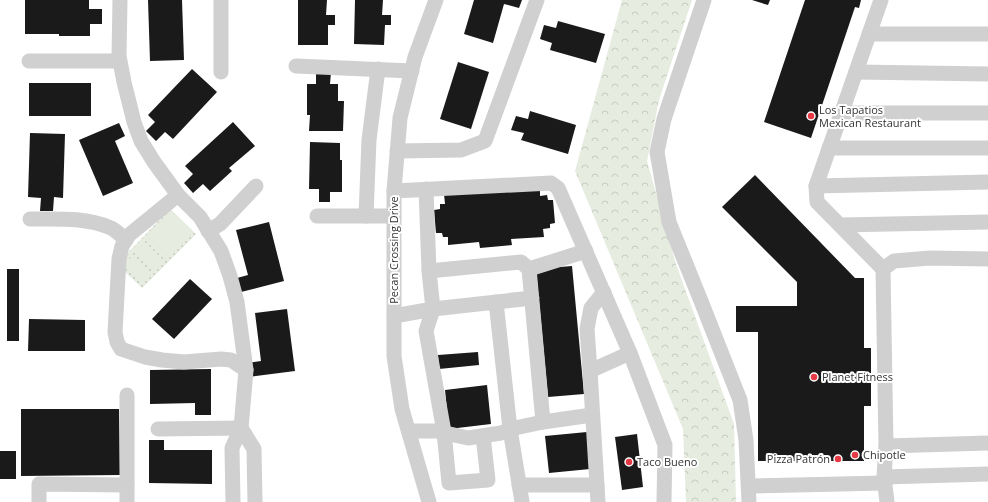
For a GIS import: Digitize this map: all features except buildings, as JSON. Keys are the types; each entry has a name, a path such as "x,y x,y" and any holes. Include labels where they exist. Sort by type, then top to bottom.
{"street":[{"path":"120,0 120,62 134,122 141,141 178,195 200,218 221,251 232,282 237,302 246,370 241,428 232,448 233,502"},
{"path":"221,0 221,72"},
{"name":"Pecan Crossing Drive","path":"429,502 402,409 394,356 394,191 400,118 415,57 436,0"},
{"path":"397,151 461,150 485,141 537,0"},
{"path":"704,0 664,119 657,152 669,222 702,301 740,400 746,440 749,502"},
{"path":"881,0 816,186 817,202 883,269 886,446 885,480 887,502"},
{"path":"869,34 988,34"},
{"path":"29,61 120,62"},
{"path":"296,66 412,71"},
{"path":"366,216 369,140 378,69"},
{"path":"856,72 988,74"},
{"path":"841,113 988,113"},
{"path":"829,148 988,148"},
{"path":"816,186 988,182"},
{"path":"394,191 551,183 558,188 630,353 664,445 664,502"},
{"path":"208,230 220,224 256,186"},
{"path":"426,189 429,270 433,309 426,330 444,432 449,483 488,480 483,436"},
{"path":"178,195 128,235 122,246 119,259 115,332 117,342 121,349 144,357 184,362 221,358 231,360 246,370"},
{"path":"317,216 394,216"},
{"path":"30,219 93,223 112,228 126,240"},
{"path":"840,225 988,222"},
{"path":"530,269 586,251"},
{"path":"883,269 894,261 902,260 930,258 988,259"},
{"path":"429,270 521,262 530,269 543,422"},
{"path":"598,502 587,329 591,308 604,292"},
{"path":"394,316 433,309 532,298"},
{"path":"496,302 510,429 522,502"},
{"path":"590,371 630,353"},
{"path":"127,395 127,502"},
{"path":"409,431 436,431 468,438 501,433 510,429 543,422 592,415"},
{"path":"158,428 241,428"},
{"path":"241,428 254,448 255,502"},
{"path":"886,446 988,443"},
{"path":"749,486 988,474"},
{"path":"39,502 39,484 127,485"},
{"path":"519,485 597,485"}],"green space":[{"path":"622,0 692,0 659,100 647,161 676,264 734,424 736,502 686,502 683,429 575,171"},
{"path":"170,209 196,234 142,288 117,264"},
{"path":"172,211 193,231 168,257 147,236"},
{"path":"145,242 164,261 156,269 136,251"},
{"path":"132,256 151,274 143,283 124,264"}],"place":[{"name":"Los Tapatios Mexican Restaurant","path":"811,116"},
{"name":"Planet Fitness","path":"814,377"},
{"name":"Chipotle","path":"855,455"},
{"name":"Pizza Patrón","path":"838,459"},
{"name":"Taco Bueno","path":"629,462"}]}
